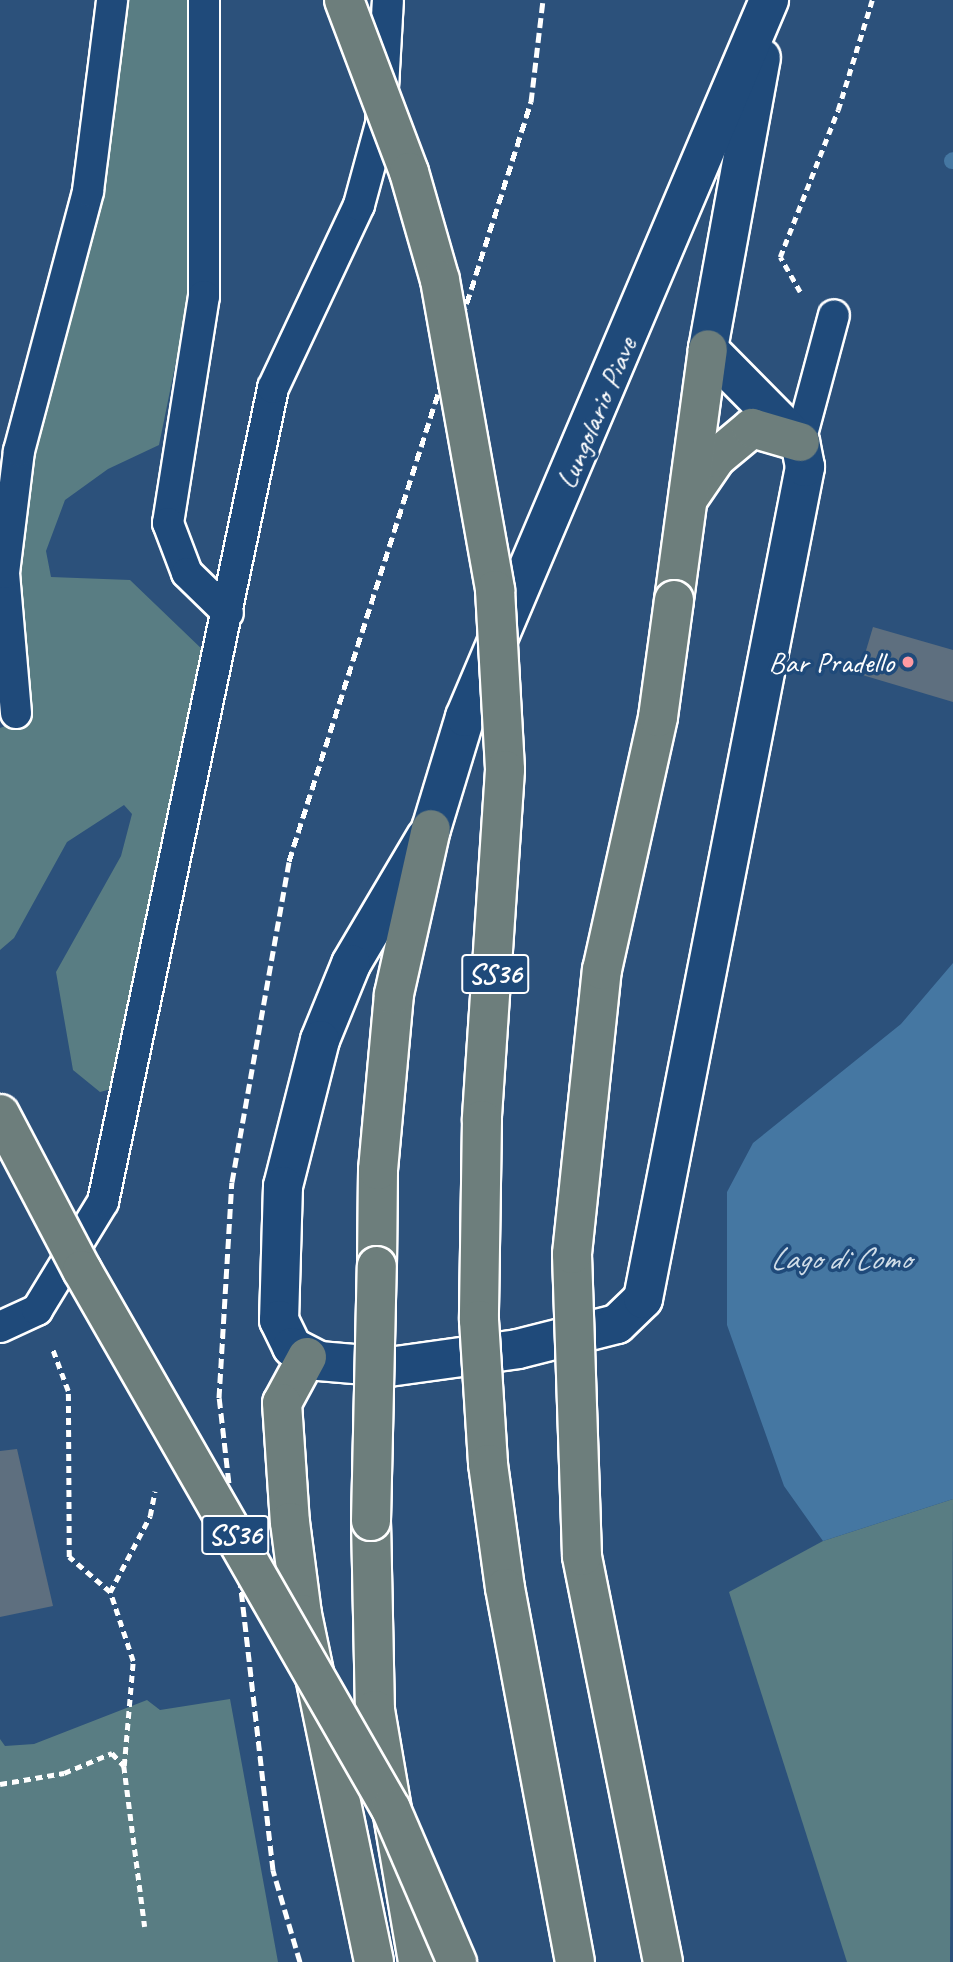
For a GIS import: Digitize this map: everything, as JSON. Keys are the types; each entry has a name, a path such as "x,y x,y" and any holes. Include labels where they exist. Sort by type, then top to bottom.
{"highway":[{"name":"SS36","path":"344,0 409,172 440,280 495,590 505,770 482,1120 480,1333 488,1464 505,1588 575,1962"},
{"path":"663,1962 582,1556 572,1254 603,970 658,717 708,349"},
{"path":"687,501 716,458 752,428 800,442"},
{"path":"418,1962 375,1710 371,1521 378,1170 394,994 431,829"},
{"name":"SS36","path":"0,1114 88,1282 391,1809 457,1962"},
{"path":"307,1357 282,1403 290,1522 302,1614 374,1962"}],"street":[{"path":"307,1357 389,1367 518,1349 617,1324 640,1305 805,467 800,442 708,349 770,0"},
{"name":"Lungolario Piave","path":"307,1357 292,1347 279,1320 286,1174 320,1040 351,964 431,829 465,717 770,0"}],"lane":[{"path":"16,713 4,573 19,451 88,191 112,0"},
{"path":"204,0 204,296 168,523 187,573 228,613"},
{"path":"0,1327 37,1310 103,1202 273,388 359,205 381,124 388,0"},
{"path":"800,442 834,315"}],"path":[{"path":"780,257 838,110 872,0"},
{"path":"37,1310 68,1391 69,1557 110,1592 133,1661 124,1766 145,1927"},
{"path":"110,1592 150,1516 158,1478"},
{"path":"0,1784 64,1773 112,1754 124,1766"}],"green space":[{"path":"128,0 193,0 192,283 159,445 108,469 65,500 46,551 51,577 130,580 206,653 159,1008 137,1064 119,1087 100,1092 73,1070 56,972 121,856 132,814 124,805 67,842 14,938 0,950 0,728 26,718 13,621 24,476 109,141"},
{"path":"953,1499 950,1962 847,1962 729,1592 823,1541"},
{"path":"230,1699 278,1962 0,1962 0,1739 5,1746 34,1744 147,1700 160,1710"}],"water":[{"name":"Lago di Como","path":"953,963 953,1499 823,1541 784,1486 727,1325 727,1192 753,1143 901,1024"}],"building":[{"name":"Bar Pradello","path":"873,627 953,650 953,702 859,674"},
{"path":"17,1449 53,1606 0,1617 0,1451"}],"railway":[{"path":"300,1962 273,1870 219,1398 232,1182 289,861 531,102 543,0"}],"place":[{"name":"Bar Pradello","path":"908,662"}]}
